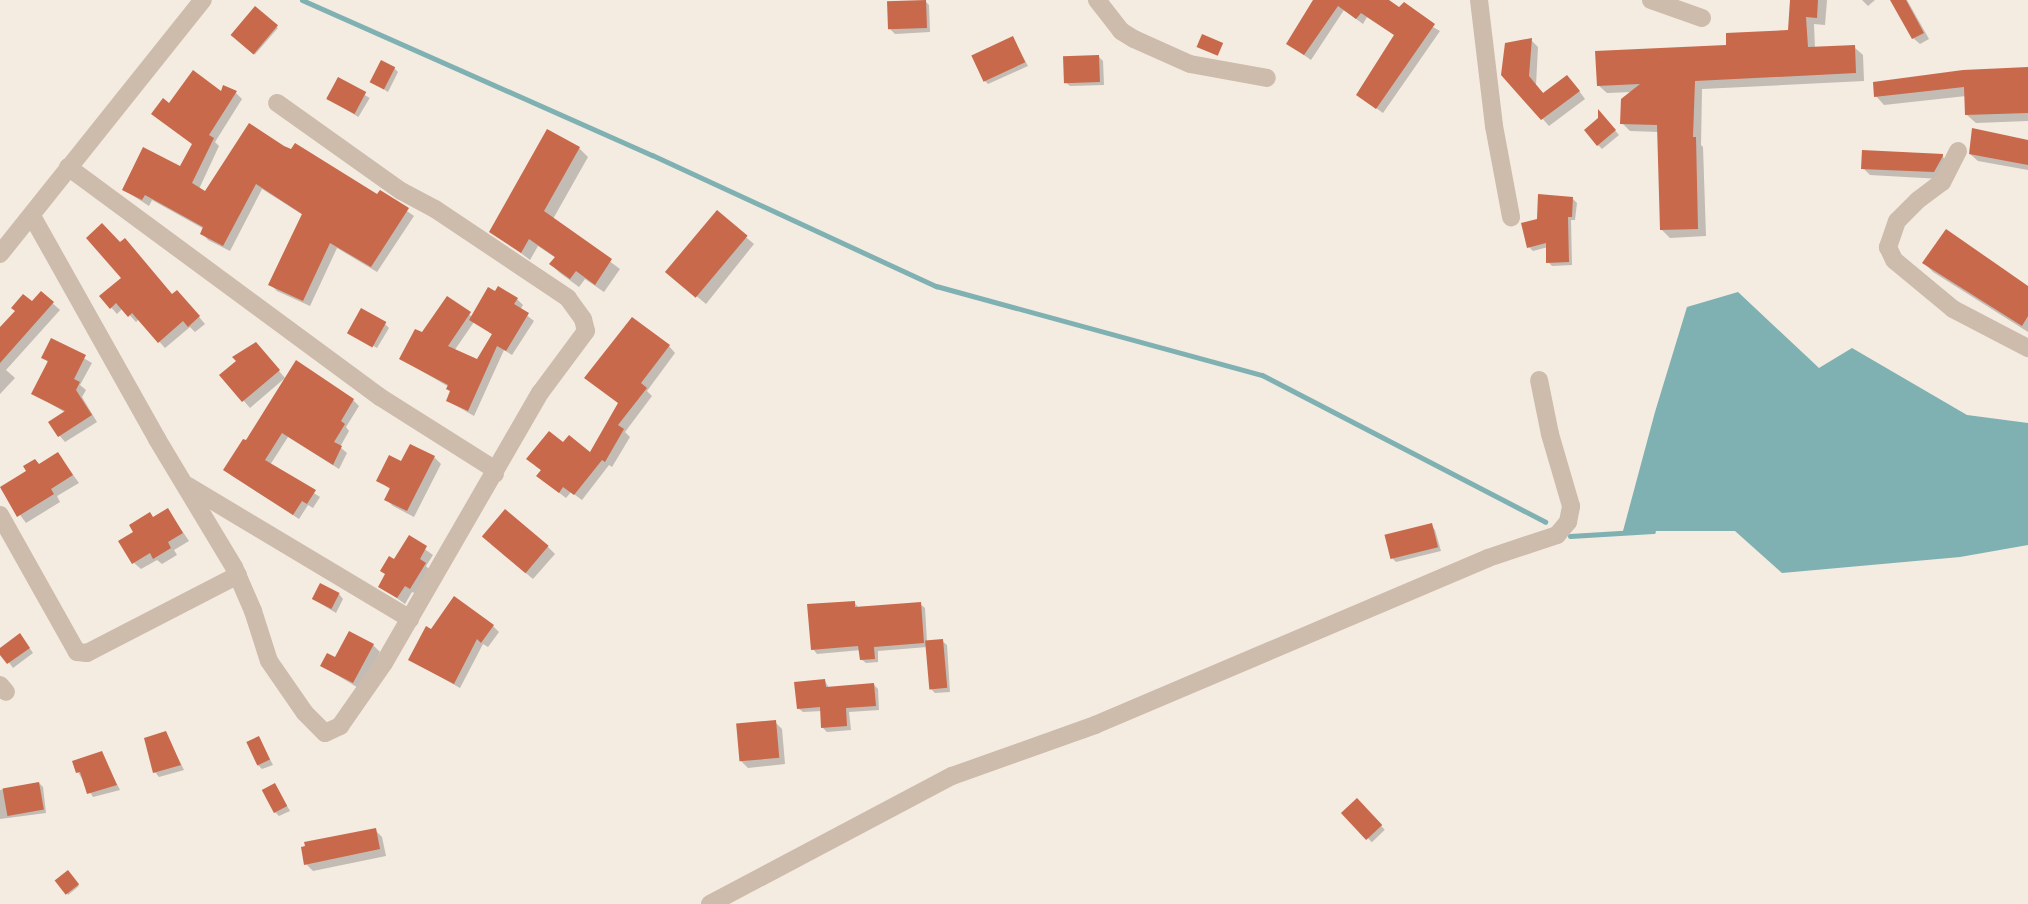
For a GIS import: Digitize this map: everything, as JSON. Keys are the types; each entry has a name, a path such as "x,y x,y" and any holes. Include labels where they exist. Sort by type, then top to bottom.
{"street":[{"path":"0,254 203,0"},
{"path":"1097,0 1121,31 1190,65 1267,78"},
{"path":"1479,0 1494,126 1511,218"},
{"path":"1651,0 1702,18"},
{"path":"32,216 238,575 269,661 305,713 326,733 340,726 410,620 540,393 586,331 583,319 568,298 435,209 401,191 277,103"},
{"path":"1958,151 1942,182 1917,201 1897,222 1888,247 1894,260 1953,309 2028,348"},
{"path":"68,167 380,397 494,469 495,474"},
{"path":"710,904 951,776 1095,725 1489,558 1557,535 1569,522 1571,506 1550,434 1539,380"},
{"path":"184,484 410,620"},
{"path":"0,515 77,652 87,653 238,575"}],"water":[{"path":"1738,292 1819,368 1852,348 1967,415 2028,423 2028,545 1960,557 1782,573 1735,531 1623,531 1687,307"}],"building":[{"path":"926,0 927,28 888,29 887,1"},
{"path":"1313,0 1389,0 1399,7 1404,2 1435,24 1376,109 1356,95 1394,35 1361,13 1356,19 1338,6 1304,55 1286,44"},
{"path":"1790,0 1818,0 1817,18 1806,17 1808,47 1855,45 1856,73 1695,81 1693,137 1696,137 1698,229 1660,230 1657,125 1620,124 1621,99 1640,84 1597,86 1595,51 1726,45 1726,33 1788,30"},
{"path":"1890,0 1906,0 1924,33 1912,39"},
{"path":"255,6 278,25 254,54 231,35"},
{"path":"1202,34 1223,43 1218,56 1197,47"},
{"path":"1013,36 1025,62 984,82 971,55"},
{"path":"1532,38 1529,76 1543,93 1567,75 1580,91 1541,120 1501,75 1505,43"},
{"path":"1099,55 1100,82 1064,83 1063,56"},
{"path":"381,60 395,67 384,90 370,82"},
{"path":"2028,67 2028,113 1965,115 1964,87 1874,97 1873,82 1963,70"},
{"path":"193,70 221,91 223,85 237,91 209,135 214,138 192,183 205,191 249,123 284,146 291,149 295,143 377,194 380,190 409,208 371,267 330,243 303,301 268,285 302,214 256,184 223,246 200,234 203,227 145,195 142,200 122,190 143,147 180,166 192,144 151,114 163,98 169,103"},
{"path":"338,77 366,92 355,114 326,99"},
{"path":"1598,109 1616,130 1597,146 1584,130 1598,118"},
{"path":"1972,128 2028,140 2028,165 1969,154"},
{"path":"547,129 580,147 544,211 612,259 595,285 576,271 570,279 549,264 555,257 529,239 521,253 489,232"},
{"path":"1862,150 1943,156 1934,172 1861,169"},
{"path":"1538,194 1573,197 1572,217 1568,217 1569,262 1546,263 1546,243 1527,248 1521,223 1537,219"},
{"path":"717,210 748,236 696,298 665,272"},
{"path":"102,223 120,242 125,238 172,294 177,290 200,316 188,327 183,321 158,343 132,313 128,317 116,303 110,309 99,296 121,278 86,238"},
{"path":"1946,229 2028,286 2028,316 2022,326 1922,263"},
{"path":"498,286 518,298 514,304 529,313 506,351 497,346 468,411 446,401 450,391 446,389 448,385 399,359 415,329 422,332 447,296 471,312 448,346 477,359 492,334 469,320 488,287 495,291"},
{"path":"41,291 54,302 0,363 0,327 15,311 11,308 23,294 32,301"},
{"path":"361,308 386,322 372,347 347,333"},
{"path":"632,317 670,345 641,383 647,388 618,425 624,429 605,462 602,460 574,495 563,487 559,493 536,476 541,470 526,459 549,431 563,442 569,435 590,452 618,403 584,378"},
{"path":"51,338 86,355 74,379 80,382 76,390 92,415 58,437 48,422 65,411 31,394 48,361 41,358"},
{"path":"256,342 280,370 242,402 219,375 236,361 232,357"},
{"path":"296,360 354,399 341,421 345,424 334,442 342,446 333,465 282,433 265,460 316,490 307,504 302,501 293,515 223,470 243,439 246,440"},
{"path":"410,444 435,456 407,511 384,500 390,488 376,481 389,455 401,461"},
{"path":"58,452 73,475 51,489 54,494 17,517 0,487 26,471 23,466 35,459 39,464"},
{"path":"168,508 183,533 168,542 171,548 153,559 150,553 132,564 118,541 133,532 129,525 150,512 153,517"},
{"path":"505,509 549,546 526,573 482,537"},
{"path":"1432,523 1438,547 1391,559 1384,535"},
{"path":"409,535 427,546 420,559 426,563 410,589 405,586 397,598 378,587 385,574 380,571 389,556 394,559"},
{"path":"320,583 340,593 331,609 312,599"},
{"path":"454,596 494,625 481,643 477,639 454,684 408,660 426,626 431,629"},
{"path":"855,601 855,607 921,602 924,643 874,647 875,659 860,660 858,646 811,650 807,604"},
{"path":"349,631 374,644 353,683 320,666 327,653 335,657"},
{"path":"20,633 30,648 7,664 0,655 0,648"},
{"path":"943,639 947,688 929,689 925,641"},
{"path":"825,679 826,687 874,683 876,706 846,708 847,726 821,728 820,707 797,709 794,682"},
{"path":"776,720 779,758 739,761 736,723"},
{"path":"166,731 181,765 153,773 144,738"},
{"path":"259,736 270,760 257,765 246,742"},
{"path":"102,751 117,785 87,794 80,772 76,773 72,761"},
{"path":"39,782 44,810 7,816 3,788"},
{"path":"275,783 287,806 274,813 262,790"},
{"path":"1357,798 1382,825 1366,840 1341,813"},
{"path":"376,828 380,849 304,865 301,847 305,846 304,842"},
{"path":"68,870 79,884 66,895 55,880"}],"waterway":[{"path":"302,0 652,155 936,286 1262,375 1545,522"},
{"path":"1570,536 1653,531"}]}
